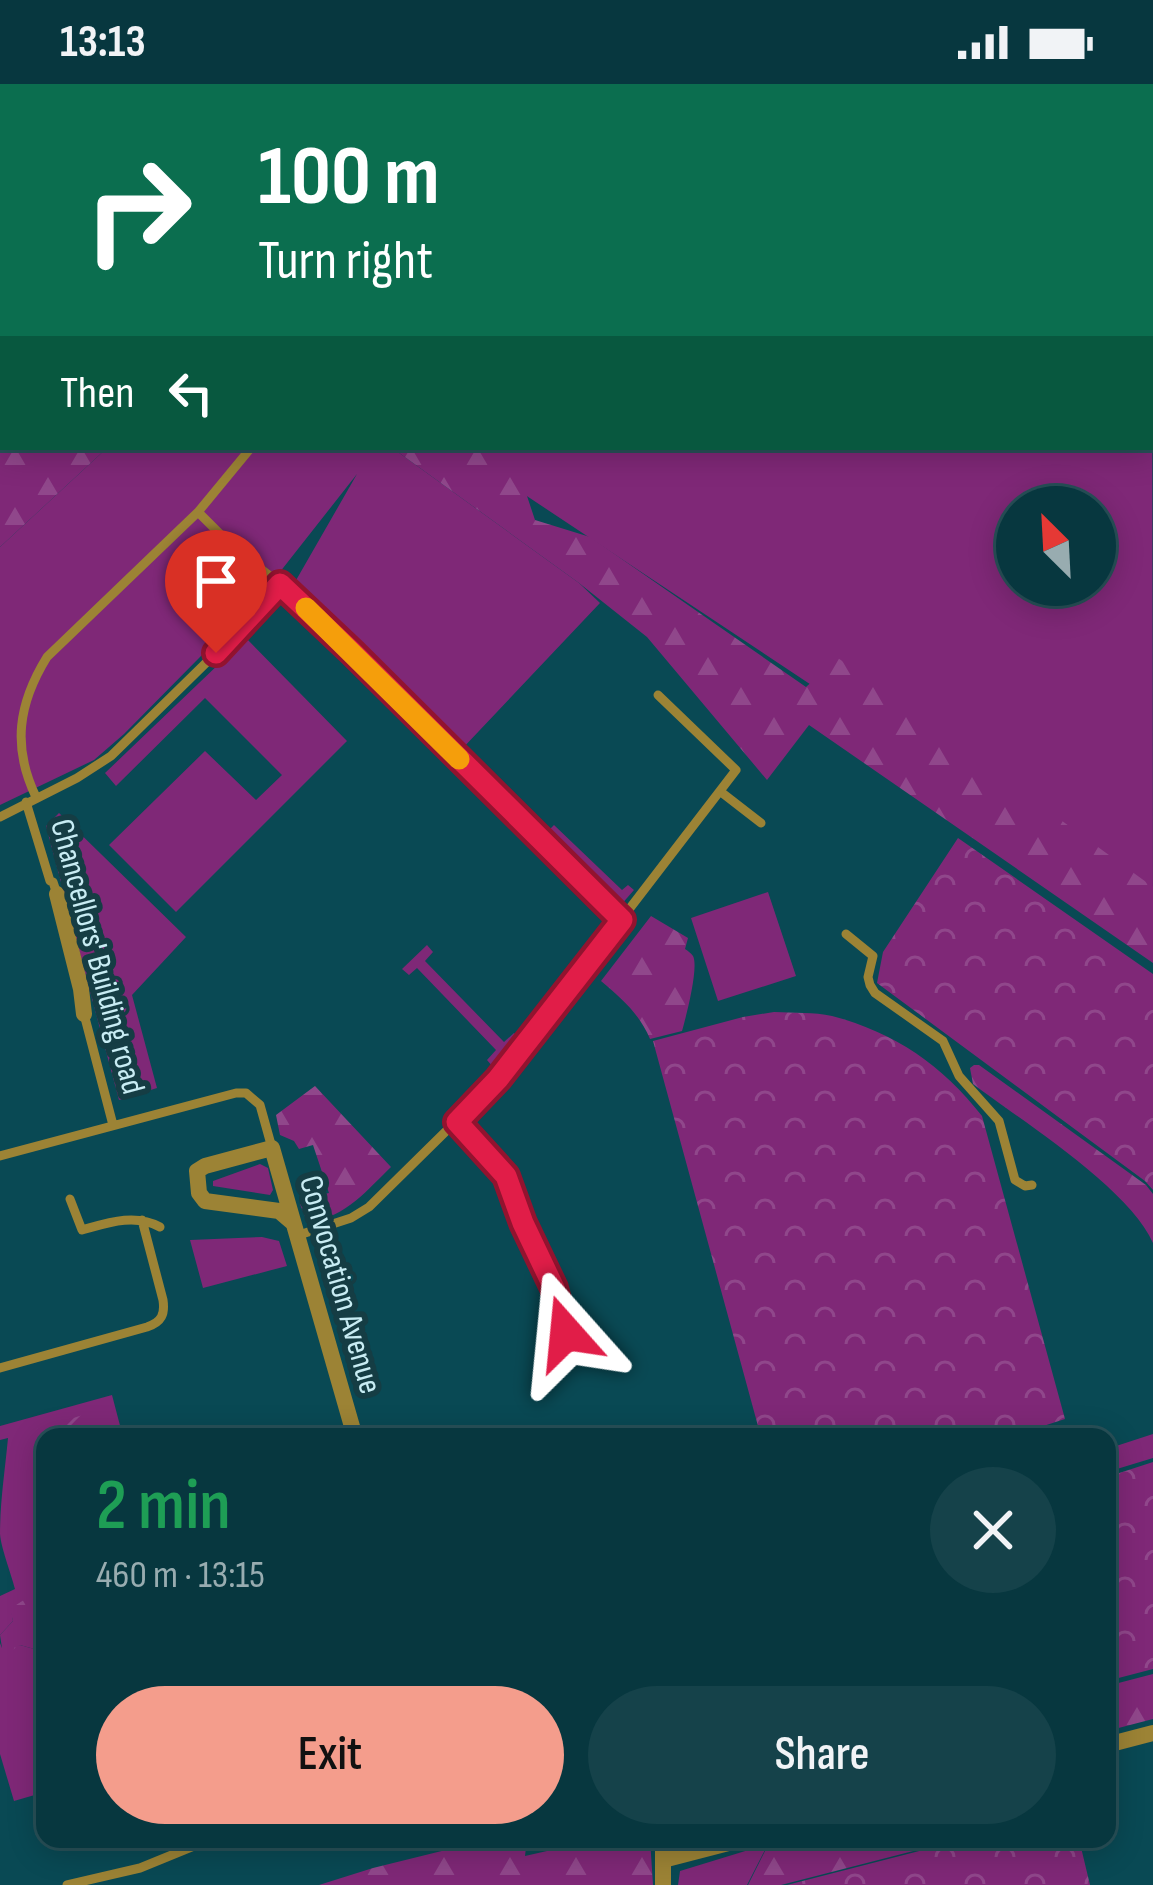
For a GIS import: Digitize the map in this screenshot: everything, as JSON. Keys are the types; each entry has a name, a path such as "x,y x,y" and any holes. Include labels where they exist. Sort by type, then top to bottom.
{"street":[{"name":"Chancellors' Building road","path":"57,894 84,1014"},
{"name":"Convocation Avenue","path":"272,1148 353,1428"},
{"path":"272,1148 200,1168 196,1175 199,1193 210,1202 279,1211 295,1230"},
{"path":"1116,1743 1153,1733"},
{"path":"663,1848 663,1885"},
{"path":"664,1860 710,1848"}],"lane":[{"name":"Chancellors' Building road","path":"57,894 50,881 20,744 31,683 47,657 198,512 249,450"},
{"path":"198,512 368,668 622,920"},
{"path":"0,817 81,780 111,756 280,584"},
{"path":"295,1230 351,1218 369,1207 457,1122 498,1079 736,770 658,695"},
{"path":"721,792 761,823"},
{"path":"846,934 873,956 868,977 875,993 943,1041 959,1076 999,1121 1016,1180 1032,1185"},
{"name":"Chancellors' Building road","path":"84,1014 113,1125"},
{"path":"0,1156 246,1093 260,1105 272,1148"},
{"path":"457,1122 506,1176 554,1288 570,1346"},
{"path":"70,1199 82,1229 142,1220 160,1227"},
{"path":"0,1368 147,1327 162,1318 163,1300 142,1220"},
{"path":"67,1885 141,1873 192,1848"}],"green space":[{"path":"0,450 105,450 0,547"},
{"path":"105,450 395,450 600,603 461,750 295,582 357,474 265,591 124,734 94,760 0,805 0,547"},
{"path":"395,450 487,450 521,478 535,520 590,537 806,687 838,658 1153,887 1153,963 809,725 767,780 647,637"},
{"path":"458,450 1152,450 1153,912"},
{"path":"246,638 347,741 176,912 109,845 205,751 256,800 282,775 205,698 116,786 105,773"},
{"path":"59,813 186,937 132,995 157,1088 119,1100 46,826"},
{"path":"554,825 622,890 628,885 634,890 620,906 614,900 617,896 548,831"},
{"path":"958,838 1153,974 1153,1190 877,983 883,952"},
{"path":"768,892 796,976 718,1001 691,918"},
{"path":"651,916 688,938 685,949 693,956 694,970 682,1031 650,1039 635,1014 601,981"},
{"path":"427,945 433,952 425,961 504,1042 514,1033 521,1040 493,1067 487,1060 496,1050 417,968 409,975 402,969"},
{"path":"811,1013 877,1032 934,1066 982,1116 1065,1419 1037,1428 759,1428 653,1041 743,1017"},
{"path":"974,1065 1146,1185 1153,1194 1153,1243 1122,1200 1098,1178 973,1084 970,1068"},
{"path":"315,1086 391,1167 342,1211 306,1219 300,1204 329,1193 313,1145 299,1149 280,1135 276,1115"},
{"path":"260,1164 268,1168 270,1195 213,1186 213,1181"},
{"path":"262,1237 279,1241 287,1266 203,1288 190,1240"},
{"path":"112,1395 121,1428 36,1428 36,1603 11,1609 13,1621 0,1635 0,1596 15,1589 0,1534 8,1438 0,1440 0,1426"},
{"path":"83,1415 85,1428 40,1428"},
{"path":"1153,1434 1153,1458 1116,1469 1116,1446"},
{"path":"1153,1462 1153,1669 1116,1679 1116,1474"},
{"path":"36,1596 36,1649 20,1645 12,1650 2,1648 0,1635 13,1621 10,1609"},
{"path":"0,1643 2,1648 20,1645 36,1649 36,1795 14,1801 0,1754"},
{"path":"1153,1674 1153,1719 1116,1729 1116,1684"},
{"path":"454,1848 526,1848 525,1856 560,1848 651,1848 653,1885 319,1885"},
{"path":"766,1848 747,1885 678,1885 680,1871"},
{"path":"766,1848 925,1848 781,1885 748,1885"},
{"path":"931,1848 1081,1848 1090,1885 787,1885"}],"slow traffic":[{"path":"306,608 459,759"}],"route":[{"path":"216,653 280,584 622,920 498,1079 457,1122 506,1176 554,1288 566,1333"}]}
